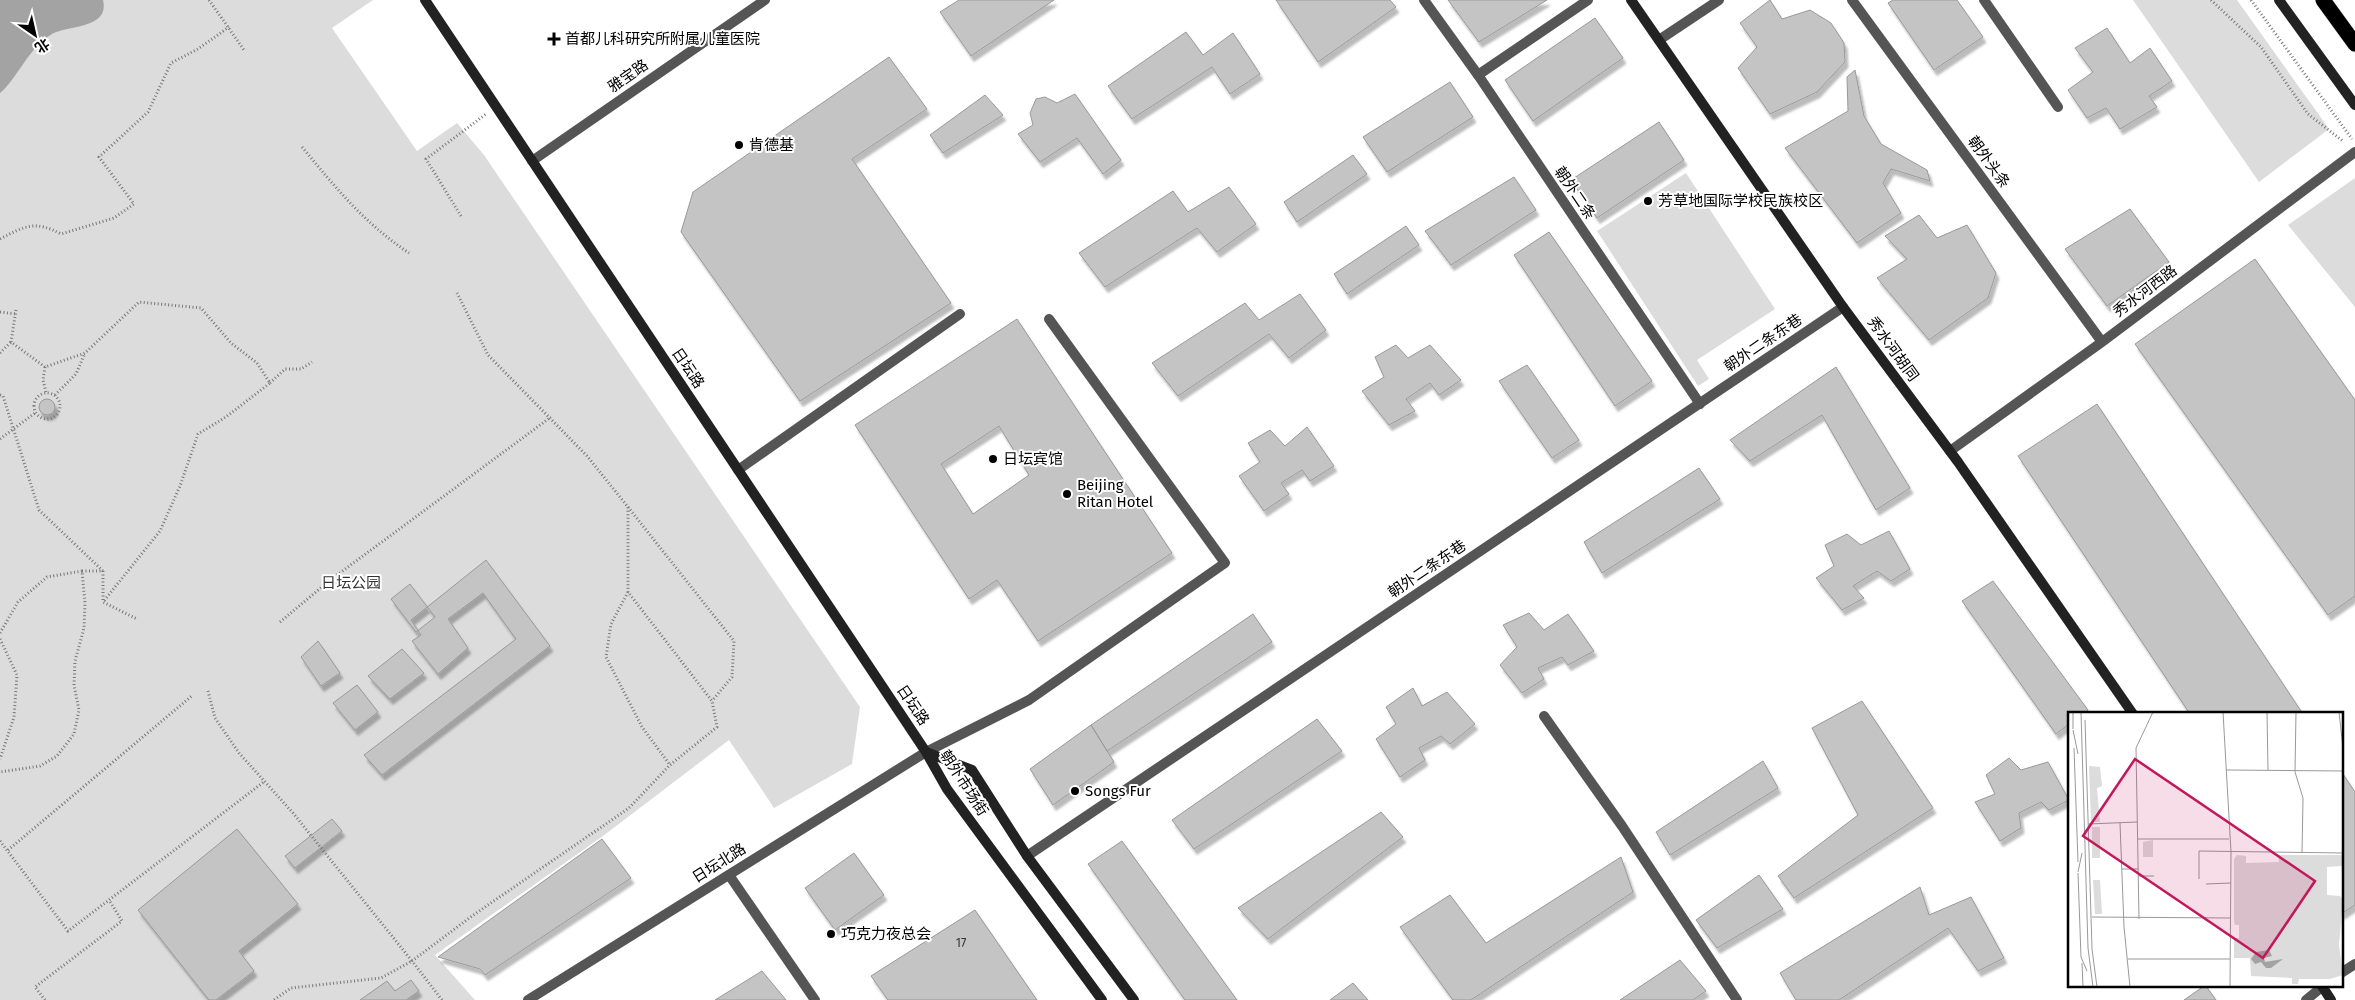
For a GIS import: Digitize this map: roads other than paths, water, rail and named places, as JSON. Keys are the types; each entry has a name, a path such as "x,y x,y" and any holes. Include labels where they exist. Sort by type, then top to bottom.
{"highway":[{"path":"2323,0 2355,44"}],"street":[{"name":"日坛路","path":"425,0 926,752"},
{"name":"雅宝路","path":"532,161 766,0"},
{"name":"朝外二条","path":"1424,0 1478,75 1700,404"},
{"path":"1478,75 1588,0"},
{"name":"秀水河胡同","path":"1631,0 1843,307 1950,451 2132,712"},
{"path":"1659,40 1718,0"},
{"name":"朝外头条","path":"1852,0 2102,342"},
{"path":"1984,0 2058,107"},
{"path":"2278,0 2355,105"},
{"name":"秀水河西路","path":"1950,451 2102,342 2354,150"},
{"name":"朝外二条东巷","path":"1027,856 1843,307"},
{"path":"738,470 960,314"},
{"name":"日坛北路","path":"528,1000 926,752 1030,700 1225,563 1048,319"},
{"path":"1544,716 1622,826 1737,1000"},
{"name":"朝外市场街","path":"926,752 972,770 1027,856 1134,1000"},
{"name":"朝外市场街","path":"926,752 947,789 1102,1000"},
{"path":"728,875 815,1000"},
{"path":"2342,973 2355,964"},
{"path":"2306,1000 2321,988"},
{"path":"2324,988 2331,1000"}],"place":[{"name":"首都儿科研究所附属儿童医院","path":"554,39"},
{"name":"肯德基","path":"739,145"},
{"name":"芳草地国际学校民族校区","path":"1648,201"},
{"name":"日坛宾馆","path":"993,459"},
{"name":"Beijing Ritan Hotel","path":"1067,494"},
{"name":"Songs Fur","path":"1075,791"},
{"name":"巧克力夜总会","path":"831,934"}],"park label":[{"name":"日坛公园","path":"351,583"}]}
